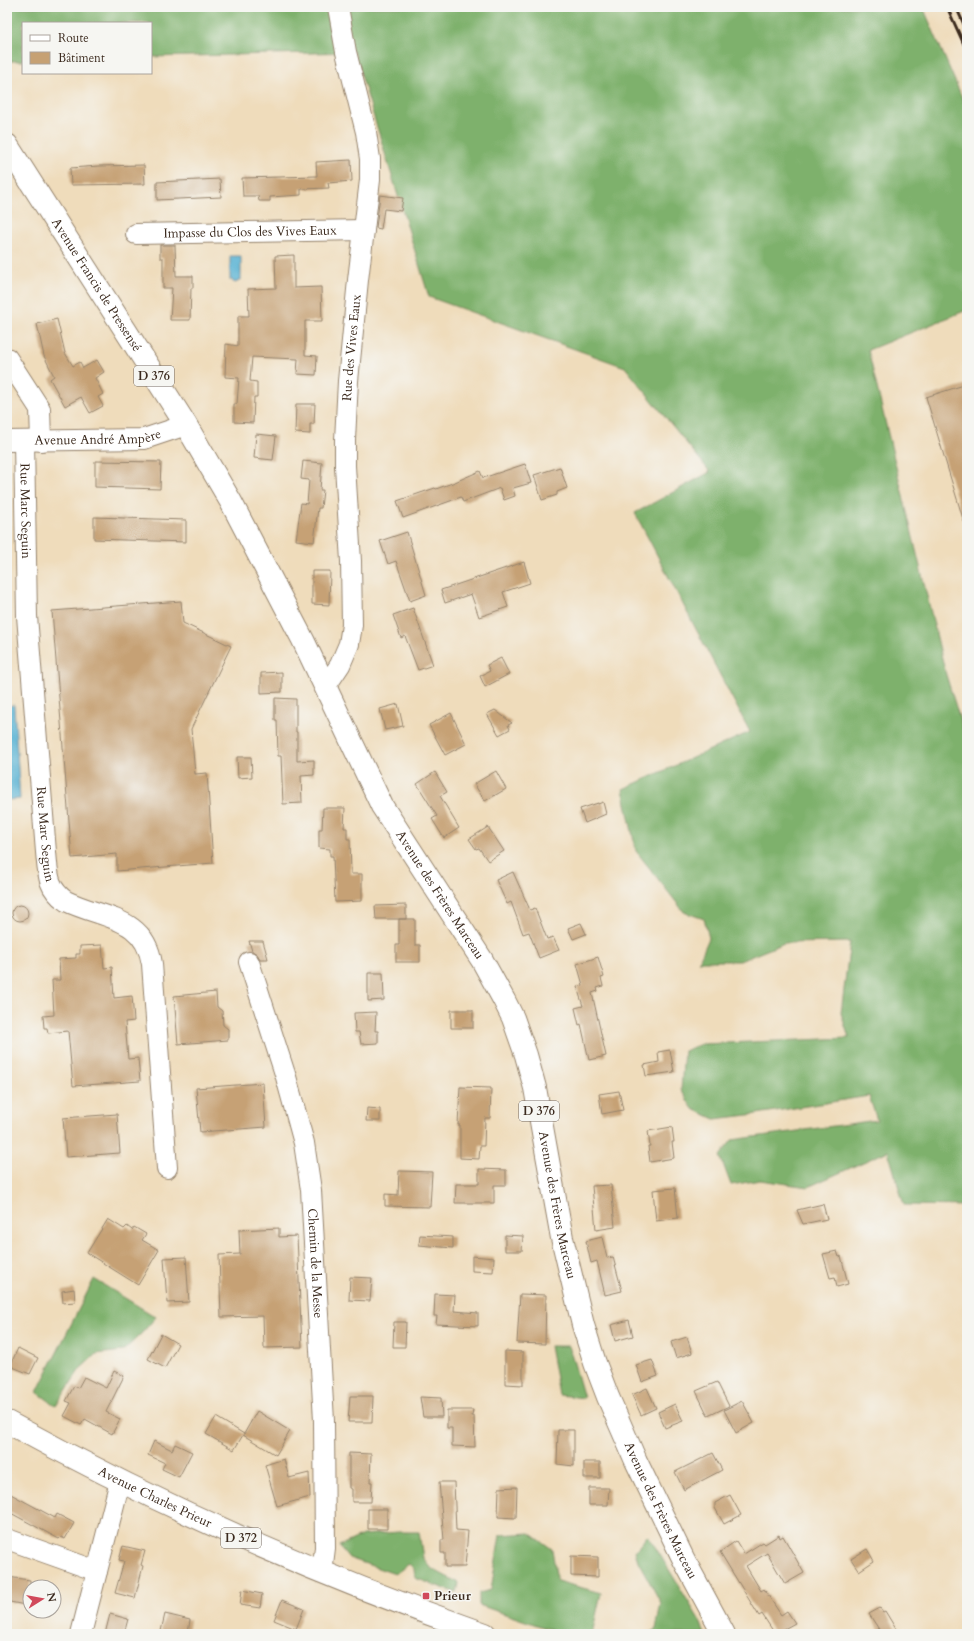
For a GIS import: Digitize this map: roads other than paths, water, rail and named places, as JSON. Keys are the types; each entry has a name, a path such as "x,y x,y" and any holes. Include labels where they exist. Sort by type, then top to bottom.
{"main road":[{"name":"Avenue Francis de Pressensé","path":"7,146 186,425 231,502 289,614"},
{"name":"Avenue des Frères Marceau","path":"289,614 382,806 495,982 513,1018 526,1055 535,1088 562,1238 583,1325 595,1363 638,1467 684,1560 724,1634"},
{"name":"Avenue Charles Prieur","path":"7,1422 120,1481 227,1532 375,1594 485,1634"}],"street":[{"name":"Rue des Vives Eaux","path":"324,684 330,680 340,664 349,644 352,625 351,561 345,466 345,440 348,374 370,180 370,159 360,105 346,52 338,7"},
{"name":"Impasse du Clos des Vives Eaux","path":"136,234 364,230"},
{"name":"Rue Marc Seguin","path":"7,358 40,409 24,441 27,618 46,852 51,885 57,895 66,901 130,926 143,938 149,949 152,964 167,1168"},
{"name":"Avenue André Ampère","path":"24,441 144,440 186,425"},
{"name":"Chemin de la Messe","path":"249,962 286,1077 304,1143 311,1190 324,1421 325,1548 322,1572"},
{"path":"81,1634 120,1481"},
{"path":"7,1538 97,1571"}],"water":[{"path":"230,256 241,256 241,280 238,280 236,283 230,280"},
{"path":"14,705 20,799 7,800 7,706"}],"railway":[{"path":"947,7 967,51"},
{"path":"956,7 967,31"}],"place":[{"name":"Prieur","path":"426,1596"}]}
